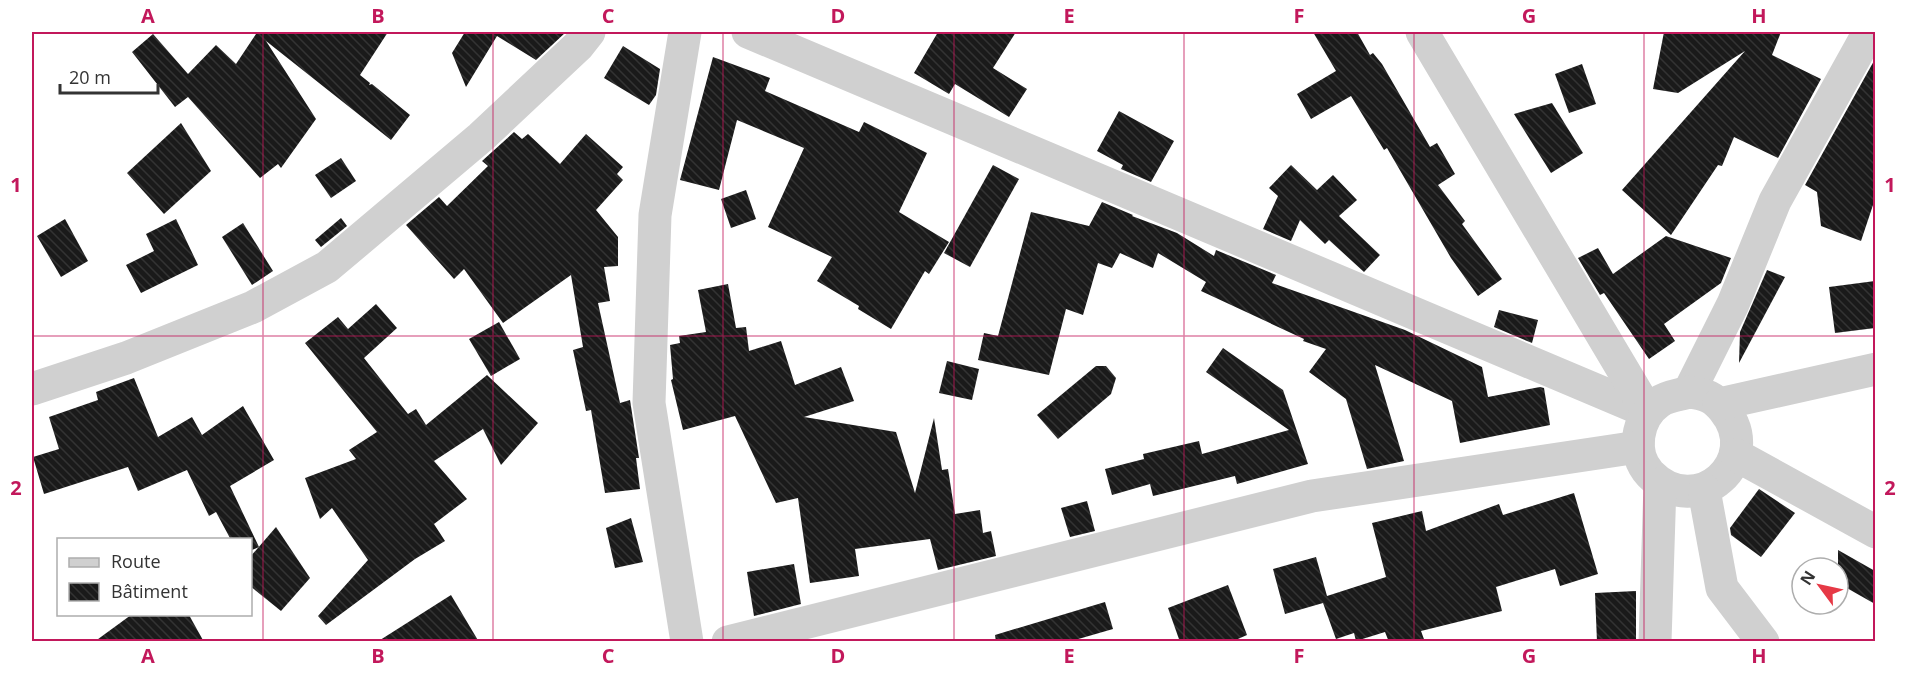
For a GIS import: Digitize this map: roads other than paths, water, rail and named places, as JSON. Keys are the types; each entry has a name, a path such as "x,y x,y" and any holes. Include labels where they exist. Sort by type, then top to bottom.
{"street":[{"path":"32,389 126,358 253,307 327,267 481,137 578,46 589,32"},
{"path":"685,32 655,215 649,403 687,642"},
{"path":"748,32 1648,411"},
{"path":"1422,32 1648,411"},
{"path":"1689,392 1733,304 1775,201 1869,32"},
{"path":"1719,404 1875,369"},
{"path":"1689,392 1706,394 1731,418 1737,436 1736,455 1724,477 1704,490 1682,492 1660,484 1645,468 1638,447 1640,428 1648,411 1660,401 1689,392"},
{"path":"728,642 1312,496 1638,447"},
{"path":"1736,455 1875,532"},
{"path":"1655,642 1660,484"},
{"path":"1704,490 1722,588 1763,642"}]}
